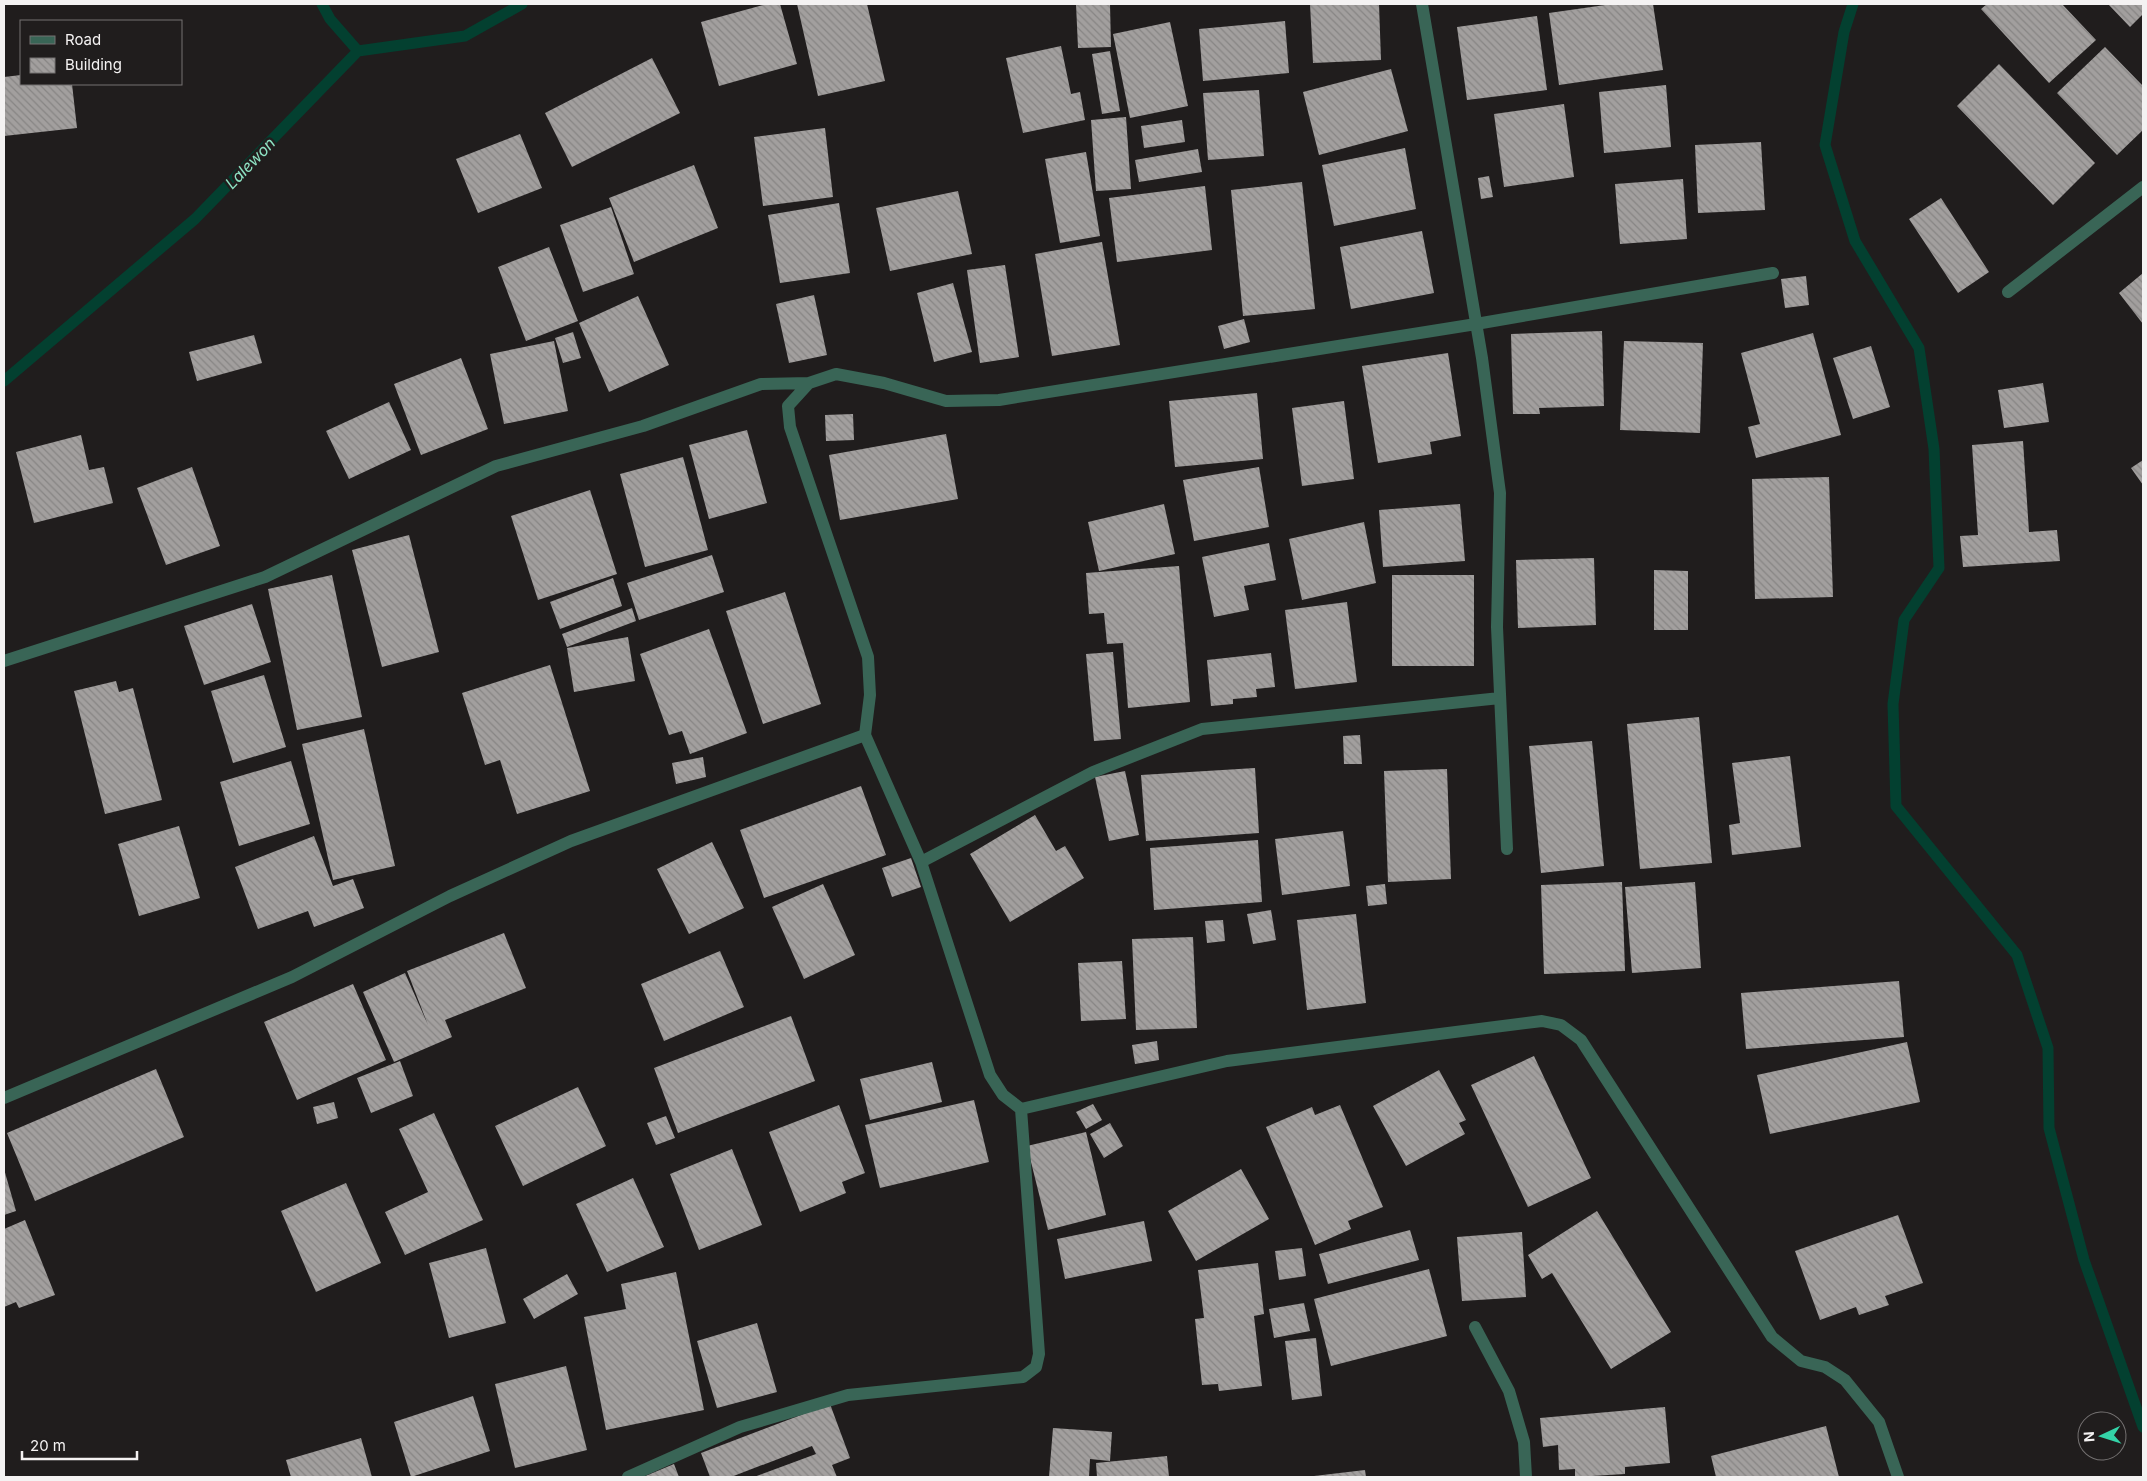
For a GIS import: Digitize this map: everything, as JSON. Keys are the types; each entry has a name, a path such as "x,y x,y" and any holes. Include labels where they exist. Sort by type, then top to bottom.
{"street":[{"path":"1422,4 1476,324 1500,493 1497,627 1507,849"},
{"path":"2008,292 2143,188"},
{"path":"4,661 265,577 496,466 643,426 761,384 809,383 836,374 884,383 946,401 979,401 1476,324 1772,273"},
{"path":"628,1477 740,1426 848,1396 1023,1377 1036,1367 1039,1354 1021,1109 1003,1095 990,1075 921,862 865,735 870,695 868,657 790,428 788,406 809,383"},
{"path":"921,862 1093,772 1202,729 1500,698"},
{"path":"4,1098 292,977 450,896 571,841 865,735"},
{"path":"1021,1109 1227,1061 1542,1022 1561,1025 1581,1040 1772,1337 1802,1361 1825,1367 1846,1380 1879,1422 1898,1477"},
{"path":"1475,1328 1509,1391 1524,1442 1526,1477"}],"building":[{"path":"767,4 780,4 797,64 719,86 701,22"},
{"path":"797,4 867,4 885,81 818,96"},
{"path":"1076,4 1110,4 1111,47 1078,48"},
{"path":"1310,4 1379,4 1381,60 1313,63"},
{"path":"1612,4 1653,4 1663,70 1559,85 1549,13"},
{"path":"1987,4 2062,4 2096,40 2049,83 1981,9"},
{"path":"2108,4 2143,4 2143,14 2130,27"},
{"path":"1537,16 1547,90 1467,100 1457,27"},
{"path":"1285,21 1289,73 1203,81 1199,29"},
{"path":"1170,22 1188,106 1130,118 1113,34"},
{"path":"1061,46 1071,94 1080,92 1085,120 1023,133 1006,58"},
{"path":"2105,47 2143,86 2143,130 2117,155 2057,93"},
{"path":"1110,51 1120,111 1102,114 1092,54"},
{"path":"652,58 680,113 572,167 545,113"},
{"path":"1999,64 2095,163 2053,205 1957,106"},
{"path":"1391,69 1408,131 1319,155 1303,92"},
{"path":"20,75 20,85 72,85 77,128 4,136 4,77"},
{"path":"1666,85 1671,147 1604,153 1599,92"},
{"path":"1259,90 1264,156 1208,160 1203,93"},
{"path":"1564,104 1574,177 1504,187 1494,114"},
{"path":"1126,117 1131,189 1096,191 1091,120"},
{"path":"1182,120 1185,142 1144,148 1141,126"},
{"path":"825,128 833,197 763,206 754,137"},
{"path":"520,134 542,188 478,213 456,159"},
{"path":"1761,142 1765,210 1698,213 1695,145"},
{"path":"1405,148 1416,209 1334,226 1322,165"},
{"path":"1198,149 1202,172 1139,182 1135,160"},
{"path":"1086,152 1100,236 1060,243 1045,159"},
{"path":"694,165 718,228 634,262 609,198"},
{"path":"1489,176 1493,197 1481,199 1478,178"},
{"path":"1683,179 1687,239 1620,244 1615,184"},
{"path":"1302,182 1315,309 1243,316 1231,190"},
{"path":"1205,186 1212,250 1117,262 1109,198"},
{"path":"958,191 972,254 890,271 876,208"},
{"path":"1941,198 1989,272 1958,293 1909,219"},
{"path":"839,203 850,273 780,283 768,215"},
{"path":"611,207 634,274 583,292 560,225"},
{"path":"1422,231 1434,293 1351,309 1340,247"},
{"path":"1102,242 1120,345 1052,356 1035,254"},
{"path":"549,247 578,321 526,341 498,267"},
{"path":"1005,265 1019,357 980,363 967,270"},
{"path":"2143,273 2143,324 2119,293"},
{"path":"1806,276 1809,305 1785,308 1781,279"},
{"path":"953,283 972,352 934,362 917,293"},
{"path":"814,295 827,355 789,363 776,304"},
{"path":"638,296 669,365 609,392 579,323"},
{"path":"1244,319 1250,342 1224,349 1218,326"},
{"path":"1602,331 1604,406 1539,408 1540,414 1513,414 1511,334"},
{"path":"573,332 581,358 563,363 555,338"},
{"path":"1813,333 1841,435 1756,458 1748,427 1760,424 1741,353"},
{"path":"254,335 262,363 197,381 189,352"},
{"path":"554,341 568,411 504,424 490,354"},
{"path":"1624,341 1703,343 1700,433 1620,430"},
{"path":"1871,346 1890,407 1853,419 1833,358"},
{"path":"1448,353 1461,436 1430,442 1432,454 1378,463 1362,366"},
{"path":"461,358 488,429 421,455 394,384"},
{"path":"2043,383 2049,422 2004,428 1998,390"},
{"path":"1257,393 1263,459 1175,467 1169,401"},
{"path":"1344,401 1354,479 1302,486 1292,408"},
{"path":"389,402 411,450 349,479 326,431"},
{"path":"853,414 854,440 826,441 825,415"},
{"path":"747,430 767,503 709,519 689,445"},
{"path":"946,434 958,499 840,520 829,455"},
{"path":"81,435 89,470 104,467 113,503 34,523 16,452"},
{"path":"2023,441 2029,532 2057,530 2060,561 1963,567 1960,536 1978,535 1972,445"},
{"path":"683,457 708,550 645,567 620,474"},
{"path":"2143,460 2143,485 2131,468"},
{"path":"192,467 220,546 166,565 137,488"},
{"path":"1259,467 1269,527 1194,541 1183,480"},
{"path":"1829,477 1833,597 1755,599 1752,479"},
{"path":"590,490 617,574 538,600 511,516"},
{"path":"1164,504 1175,554 1099,571 1088,522"},
{"path":"1460,504 1465,561 1383,567 1379,510"},
{"path":"1364,522 1376,583 1302,600 1289,539"},
{"path":"409,535 439,652 382,667 352,550"},
{"path":"1269,543 1276,580 1244,586 1249,610 1214,617 1202,557"},
{"path":"712,555 724,592 639,620 627,583"},
{"path":"1594,558 1596,625 1518,628 1516,560"},
{"path":"1179,566 1190,702 1128,708 1123,643 1107,644 1104,613 1089,614 1086,573"},
{"path":"1654,570 1688,571 1688,630 1654,630"},
{"path":"332,575 362,717 297,730 268,589"},
{"path":"1392,575 1474,575 1474,666 1392,666"},
{"path":"613,578 622,606 560,629 550,602"},
{"path":"785,592 821,704 763,724 726,611"},
{"path":"1347,602 1357,682 1295,689 1285,610"},
{"path":"252,604 271,662 204,685 184,626"},
{"path":"632,608 636,621 567,647 562,634"},
{"path":"709,629 747,733 690,754 682,731 669,735 640,654"},
{"path":"628,637 635,681 574,692 567,648"},
{"path":"1113,652 1121,739 1094,741 1086,654"},
{"path":"1271,653 1275,687 1256,689 1257,697 1233,699 1233,704 1211,706 1207,660"},
{"path":"550,665 590,791 517,814 500,760 485,765 462,693"},
{"path":"264,675 286,747 233,763 211,691"},
{"path":"116,681 119,692 133,688 162,800 105,814 74,691"},
{"path":"1699,717 1712,863 1640,869 1627,724"},
{"path":"364,729 395,866 333,880 302,744"},
{"path":"1360,735 1362,764 1344,764 1343,736"},
{"path":"1592,741 1604,866 1541,873 1529,746"},
{"path":"1790,756 1801,847 1732,855 1729,825 1740,823 1732,763"},
{"path":"703,757 706,777 676,784 672,763"},
{"path":"291,761 310,824 239,846 220,782"},
{"path":"1255,768 1259,833 1146,841 1141,775"},
{"path":"1447,769 1451,879 1388,882 1384,771"},
{"path":"1125,771 1139,835 1109,841 1095,777"},
{"path":"861,786 886,855 764,898 740,830"},
{"path":"1035,815 1056,851 1065,846 1084,878 1010,922 970,854"},
{"path":"179,826 200,898 139,916 118,844"},
{"path":"1343,831 1350,886 1282,895 1275,839"},
{"path":"314,836 333,886 353,879 364,908 314,927 308,911 258,929 235,867"},
{"path":"1258,840 1262,902 1154,910 1150,848"},
{"path":"712,842 744,908 689,934 657,869"},
{"path":"911,858 921,887 892,897 882,868"},
{"path":"1622,882 1625,971 1544,974 1541,885"},
{"path":"1695,882 1701,968 1632,973 1625,887"},
{"path":"823,884 855,955 804,979 772,907"},
{"path":"1385,884 1387,904 1368,906 1366,886"},
{"path":"1271,910 1276,940 1253,944 1247,914"},
{"path":"1356,914 1366,1003 1307,1010 1297,920"},
{"path":"1223,920 1225,941 1207,943 1205,921"},
{"path":"504,933 526,988 445,1020 452,1037 394,1062 363,992 405,973 428,1025 407,971"},
{"path":"1193,937 1197,1028 1136,1030 1132,939"},
{"path":"720,951 744,1007 664,1041 641,984"},
{"path":"1122,961 1126,1019 1081,1021 1078,963"},
{"path":"1899,981 1904,1037 1746,1049 1741,993"},
{"path":"353,984 386,1060 297,1100 264,1022"},
{"path":"791,1016 815,1081 678,1133 654,1068"},
{"path":"1157,1041 1159,1060 1135,1064 1132,1045"},
{"path":"1907,1042 1920,1102 1770,1134 1757,1075"},
{"path":"1534,1056 1591,1178 1528,1207 1471,1085"},
{"path":"400,1061 413,1096 371,1113 357,1078"},
{"path":"932,1062 942,1102 870,1120 860,1079"},
{"path":"156,1069 184,1137 35,1201 7,1133"},
{"path":"1439,1070 1466,1120 1459,1123 1465,1134 1406,1166 1373,1106"},
{"path":"578,1087 606,1146 523,1186 495,1126"},
{"path":"974,1100 989,1162 880,1188 865,1125"},
{"path":"334,1102 338,1118 317,1124 313,1107"},
{"path":"1093,1104 1102,1120 1086,1129 1076,1112"},
{"path":"839,1105 865,1173 842,1182 846,1193 800,1212 769,1132"},
{"path":"1340,1105 1383,1207 1348,1221 1351,1229 1315,1245 1266,1127 1312,1107 1315,1115"},
{"path":"434,1113 483,1220 405,1255 385,1212 428,1192 399,1129"},
{"path":"666,1116 675,1138 656,1145 647,1123"},
{"path":"1110,1123 1123,1146 1104,1158 1090,1134"},
{"path":"1086,1132 1106,1215 1048,1230 1027,1146"},
{"path":"732,1149 762,1225 699,1250 670,1174"},
{"path":"4,1169 16,1211 4,1215"},
{"path":"1241,1169 1269,1219 1196,1261 1168,1211"},
{"path":"633,1178 664,1247 607,1272 576,1204"},
{"path":"346,1183 381,1263 316,1292 281,1211"},
{"path":"1597,1211 1671,1332 1611,1369 1552,1273 1542,1279 1528,1255"},
{"path":"1898,1215 1923,1283 1885,1296 1889,1305 1859,1315 1856,1307 1820,1320 1795,1251"},
{"path":"25,1220 55,1295 19,1308 16,1302 4,1307 4,1229"},
{"path":"1144,1221 1152,1261 1065,1279 1057,1239"},
{"path":"1410,1230 1419,1260 1328,1284 1319,1254"},
{"path":"1522,1232 1526,1297 1462,1301 1457,1237"},
{"path":"486,1248 506,1323 449,1338 429,1263"},
{"path":"1302,1248 1306,1276 1279,1280 1275,1251"},
{"path":"1258,1263 1264,1314 1254,1316 1262,1386 1219,1391 1218,1384 1202,1385 1195,1319 1204,1318 1198,1270"},
{"path":"1429,1269 1447,1336 1331,1366 1314,1299"},
{"path":"676,1272 704,1410 606,1430 584,1317 626,1309 621,1284"},
{"path":"567,1274 578,1294 534,1319 523,1299"},
{"path":"1304,1303 1310,1331 1274,1338 1269,1309"},
{"path":"757,1323 777,1392 717,1408 697,1341"},
{"path":"1316,1338 1322,1396 1292,1400 1285,1341"},
{"path":"566,1366 587,1450 515,1468 495,1384"},
{"path":"473,1396 490,1451 411,1477 394,1422"},
{"path":"830,1404 850,1458 832,1465 837,1477 754,1477 816,1454 812,1446 731,1477 710,1477 701,1453"},
{"path":"1665,1407 1670,1463 1625,1467 1625,1474 1575,1477 1575,1469 1559,1470 1558,1445 1543,1447 1540,1418"},
{"path":"1826,1426 1839,1477 1716,1477 1711,1456"},
{"path":"1053,1428 1112,1432 1110,1461 1090,1459 1089,1477 1049,1477"},
{"path":"361,1438 372,1477 291,1477 286,1460"},
{"path":"1167,1456 1169,1477 1097,1477 1096,1463"},
{"path":"674,1464 679,1477 643,1477"},
{"path":"1365,1470 1366,1477 1314,1477 1314,1476"}],"waterway":[{"path":"322,4 330,19 358,51"},
{"name":"Lalewon","path":"4,381 195,219 358,51 465,36 522,4"},
{"path":"1853,4 1844,32 1825,145 1855,241 1919,348 1934,449 1939,568 1904,620 1893,704 1896,806 2017,955 2048,1048 2049,1128 2084,1260 2143,1427"}]}
